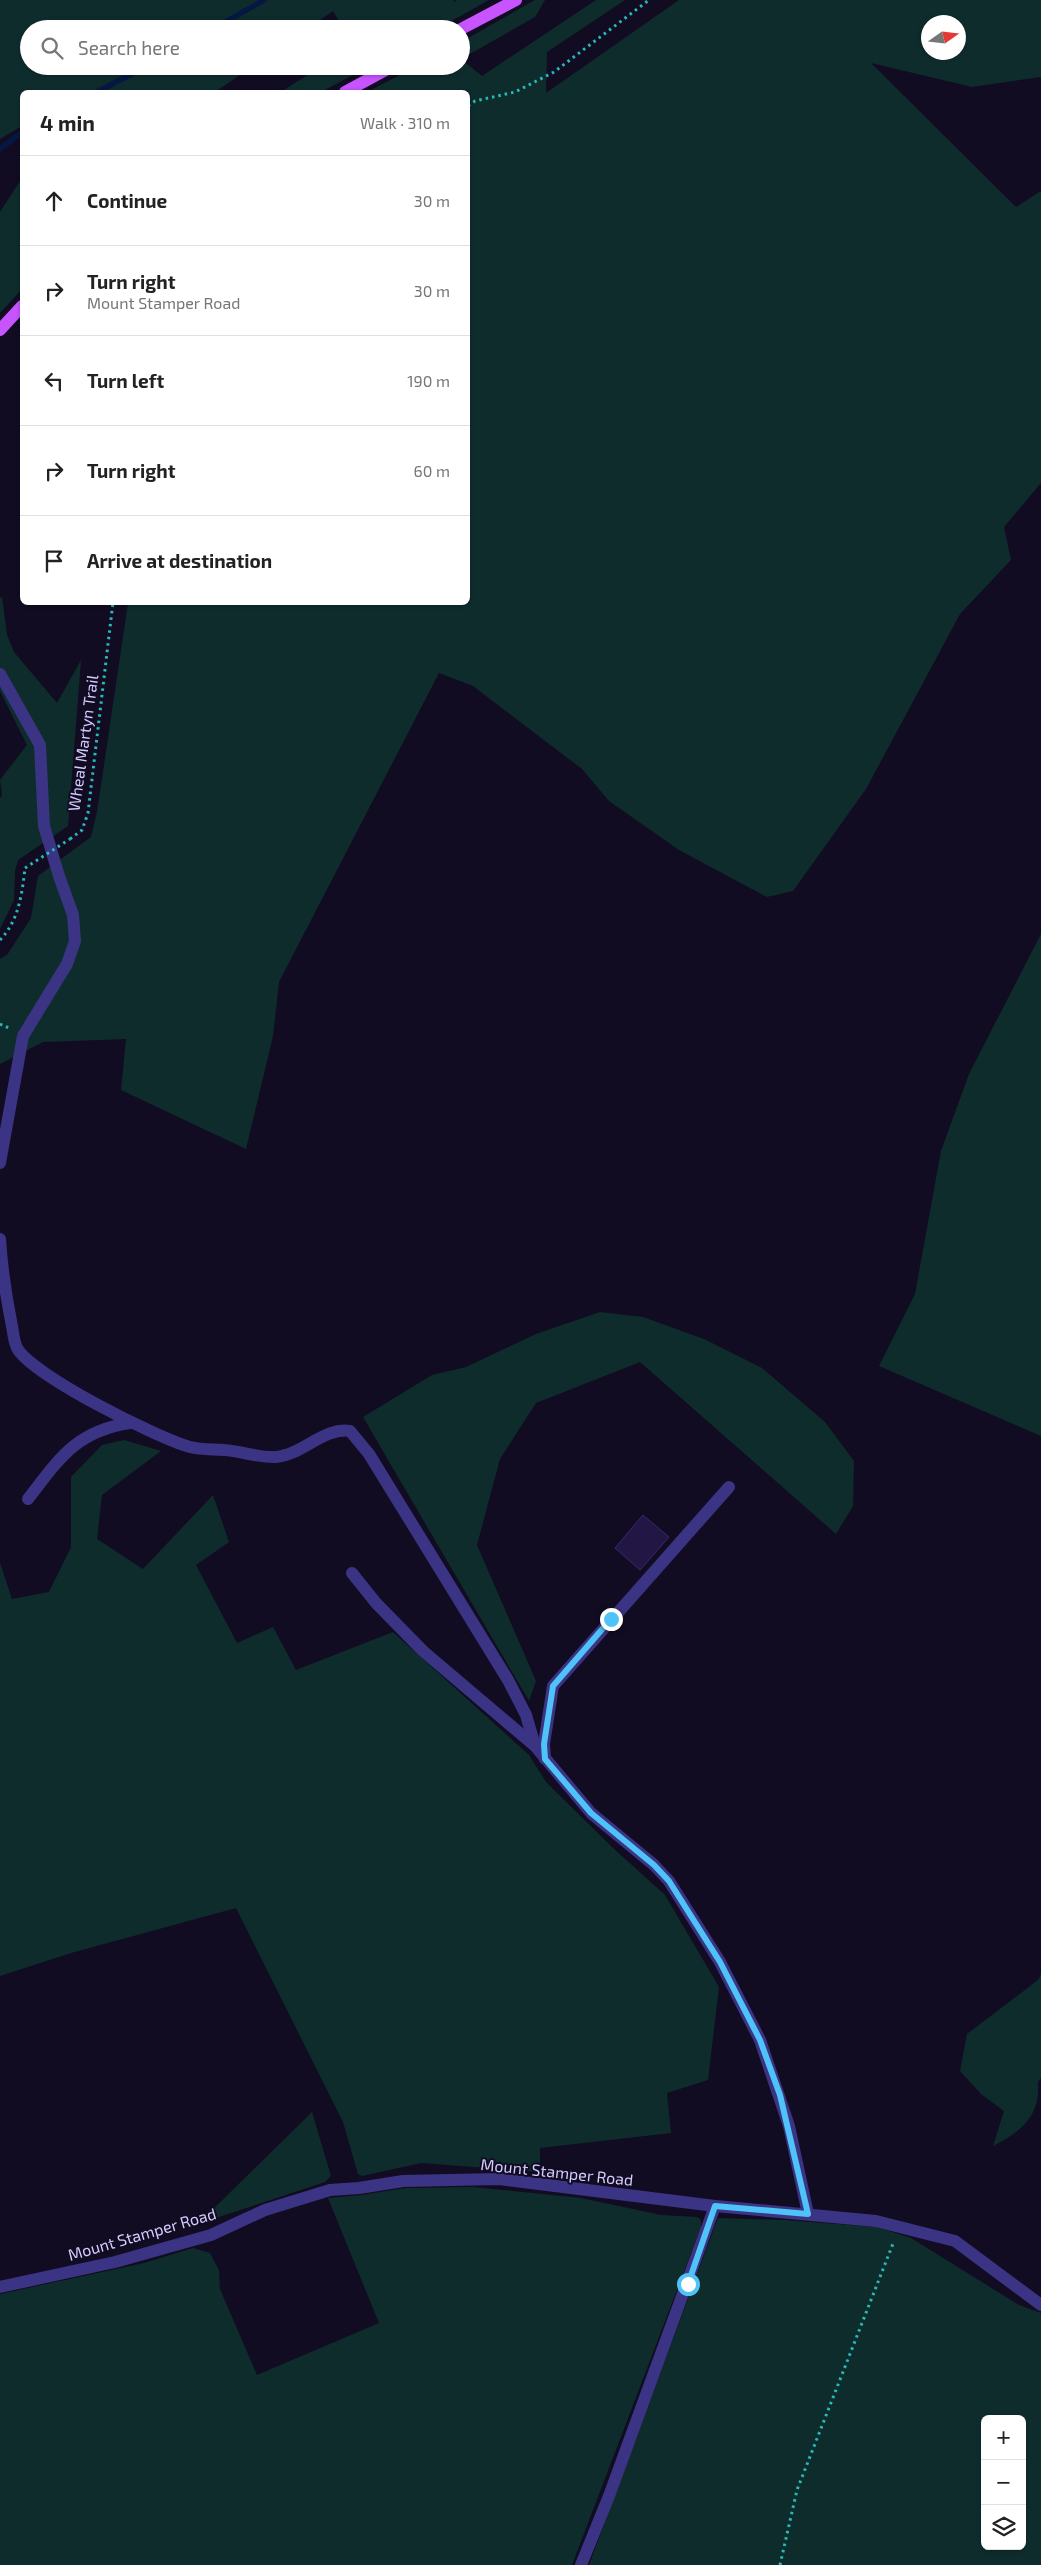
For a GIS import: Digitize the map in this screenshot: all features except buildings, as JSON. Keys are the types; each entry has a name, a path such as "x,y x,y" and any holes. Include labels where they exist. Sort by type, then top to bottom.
{"main road":[{"path":"470,24 516,0"},
{"path":"348,90 376,75"},
{"path":"0,330 20,308"}],"street":[{"path":"0,674 40,745 44,826 73,915 75,941 67,964 23,1036 0,1163"},
{"path":"0,1239 4,1288 17,1347 31,1364 130,1423 188,1447 213,1451 224,1450 262,1457 284,1456 334,1432 350,1431 368,1454 508,1680 526,1715 535,1746"},
{"path":"28,1500 57,1462 78,1442 105,1427 130,1423"},
{"path":"545,1759 544,1744 553,1686 729,1487"},
{"path":"352,1573 376,1603 423,1651 535,1746 591,1813 654,1865 669,1881 720,1962 760,2040 780,2095 808,2214"},
{"name":"Mount Stamper Road","path":"0,2287 115,2262 211,2235 265,2210 330,2190 359,2188 403,2181 499,2179 715,2206 876,2220 955,2241 1041,2305"},
{"path":"581,2565 610,2496 715,2206"}],"path":[{"path":"470,105 475,101 515,92 554,72 649,0"},
{"name":"Wheal Martyn Trail","path":"0,940 6,934 21,904 25,868 70,840 82,830 88,813 113,605"},
{"path":"780,2565 797,2490 900,2227"}],"green space":[{"path":"0,0 454,0 453,2 457,0 489,0 453,20 338,20 333,11 320,20 20,20 20,75 240,75 218,90 20,90 20,127 0,139"},
{"path":"535,0 545,0 535,17 470,54 470,37"},
{"path":"596,0 625,0 547,52 546,93 679,0 1041,0 1041,77 972,87 871,63 1016,207 1041,191 1041,483 1004,527 1011,560 960,614 866,789 793,891 767,897 679,850 609,801 582,769 473,686 439,673 279,982 273,1036 246,1149 121,1090 126,1039 43,1042 0,1064 0,959 7,955 31,918 38,876 91,837 97,812 128,605 470,605 470,90 371,90 400,75 470,75 470,66 482,76"},
{"path":"307,75 353,75 325,90 284,90"},
{"path":"20,181 20,291 0,313 0,212"},
{"path":"2,597 7,635 14,652 57,703 81,660 68,826 18,860 15,871 14,900 0,929 0,798 2,795 0,780 27,745 0,691 0,598"},
{"path":"1041,934 1041,1436 879,1366 915,1294 941,1151 969,1074"},
{"path":"600,1312 643,1317 704,1339 762,1368 825,1422 854,1461 853,1506 836,1534 640,1362 536,1403 500,1459 477,1545 536,1681 529,1701 363,1417 432,1375 466,1367 536,1334"},
{"path":"124,1440 161,1451 102,1495 97,1539 143,1569 213,1495 229,1542 196,1565 237,1643 273,1627 296,1670 393,1632 529,1755 546,1782 613,1848 665,1895 719,1987 708,2080 667,2093 671,2133 540,2148 540,2172 421,2163 362,2176 358,2174 343,2122 236,1908 71,1953 0,1976 0,1563 12,1599 49,1592 71,1547 71,1477 102,1445"},
{"path":"1041,1974 1041,2078 1038,2082 1036,2105 1032,2114 1019,2129 993,2146 1004,2111 981,2094 960,2071 967,2034 1038,1980"},
{"path":"312,2112 331,2176 325,2182 198,2224"},
{"path":"473,2187 581,2198 661,2215 697,2217 701,2220 701,2227 572,2565 0,2565 0,2294 144,2263 193,2248 210,2253 219,2270 220,2289 257,2375 379,2323 328,2198 406,2188"},
{"path":"718,2218 784,2220 877,2227 911,2238 1019,2305 1041,2313 1041,2565 589,2565"}],"waterway":[{"path":"229,20 264,0"},
{"path":"101,90 130,75"},
{"path":"0,149 20,134"}],"route":[{"path":"611,1619 553,1686 544,1744 545,1759 591,1813 654,1865 669,1881 720,1962 760,2040 780,2095 789,2126 808,2214 715,2206 688,2284"}]}
